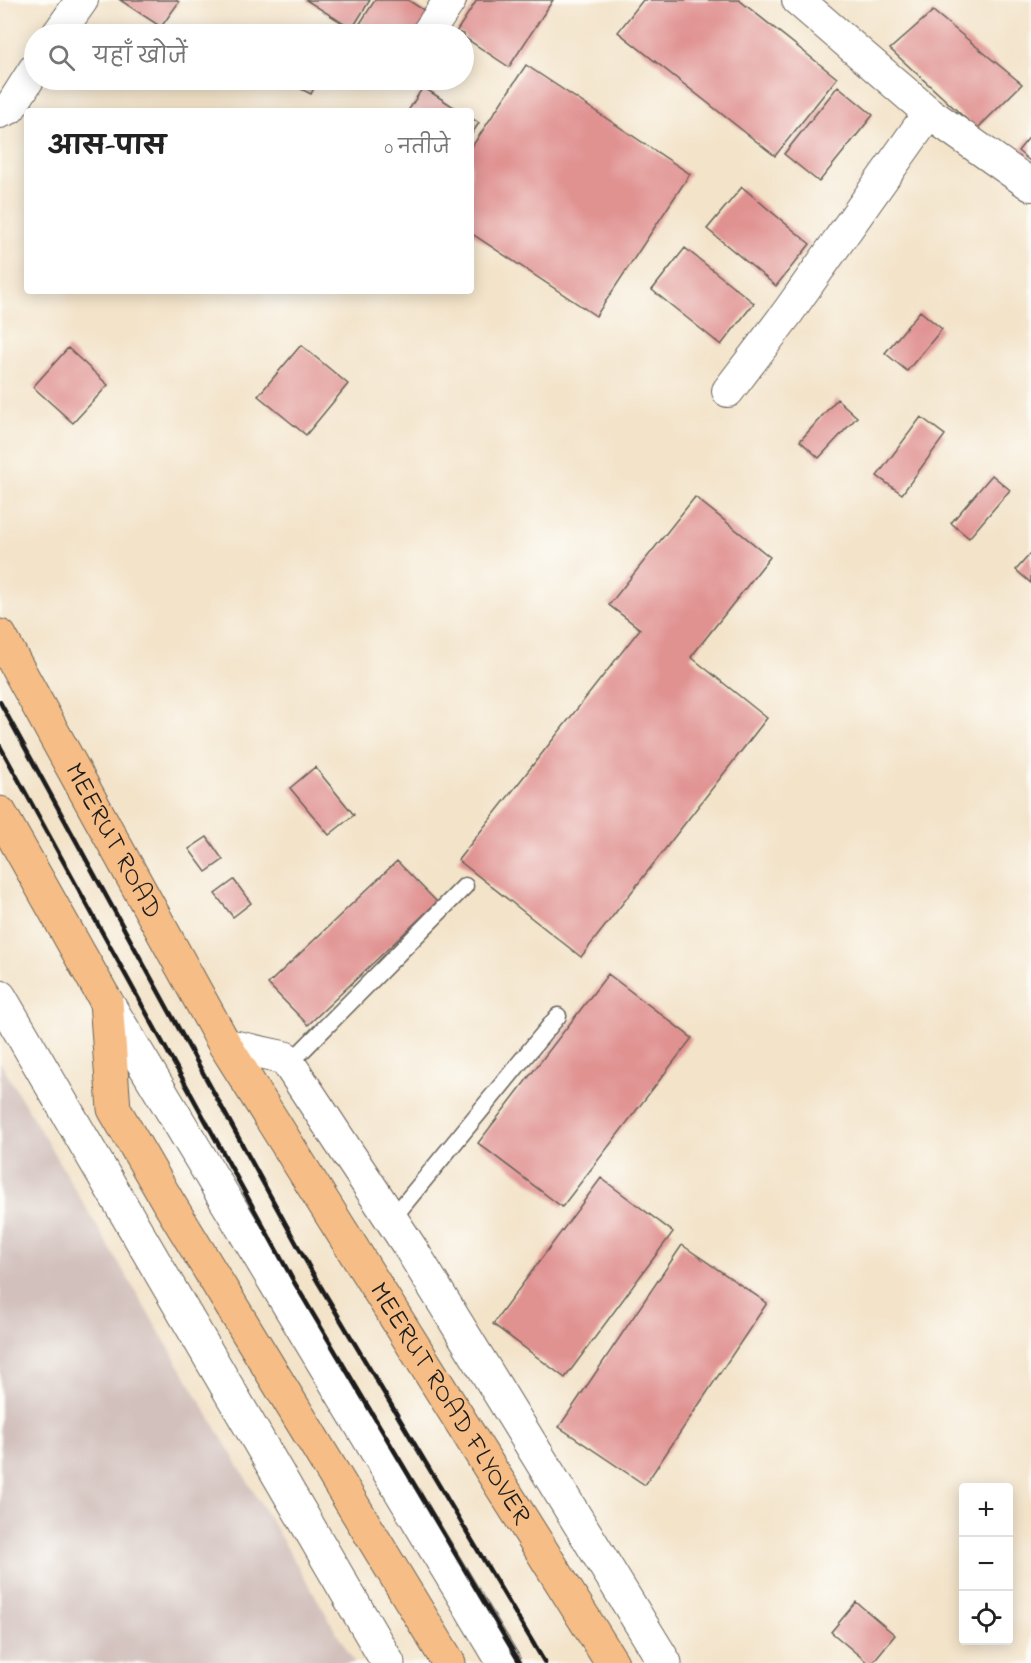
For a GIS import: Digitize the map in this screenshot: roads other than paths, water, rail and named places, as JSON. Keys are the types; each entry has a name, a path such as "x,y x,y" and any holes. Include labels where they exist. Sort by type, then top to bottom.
{"main road":[{"name":"MEERUT ROAD","path":"0,636 225,1045 287,1144"},
{"path":"0,813 106,1001 114,1109 449,1663"},
{"name":"MEERUT ROAD FLYOVER","path":"287,1144 612,1663"}],"street":[{"path":"65,24 82,0"},
{"path":"434,24 450,0"},
{"path":"798,0 928,113 1031,185"},
{"path":"0,112 10,108 24,86"},
{"path":"728,391 788,312 928,113"},
{"path":"0,997 388,1663"},
{"path":"106,1001 504,1663"},
{"path":"225,1045 285,1058 392,1220 665,1663"}],"lane":[{"path":"289,1064 465,886"},
{"path":"392,1220 558,1016"}],"railway":[{"path":"0,702 312,1272 545,1663"},
{"path":"0,746 294,1282 520,1663"}]}
